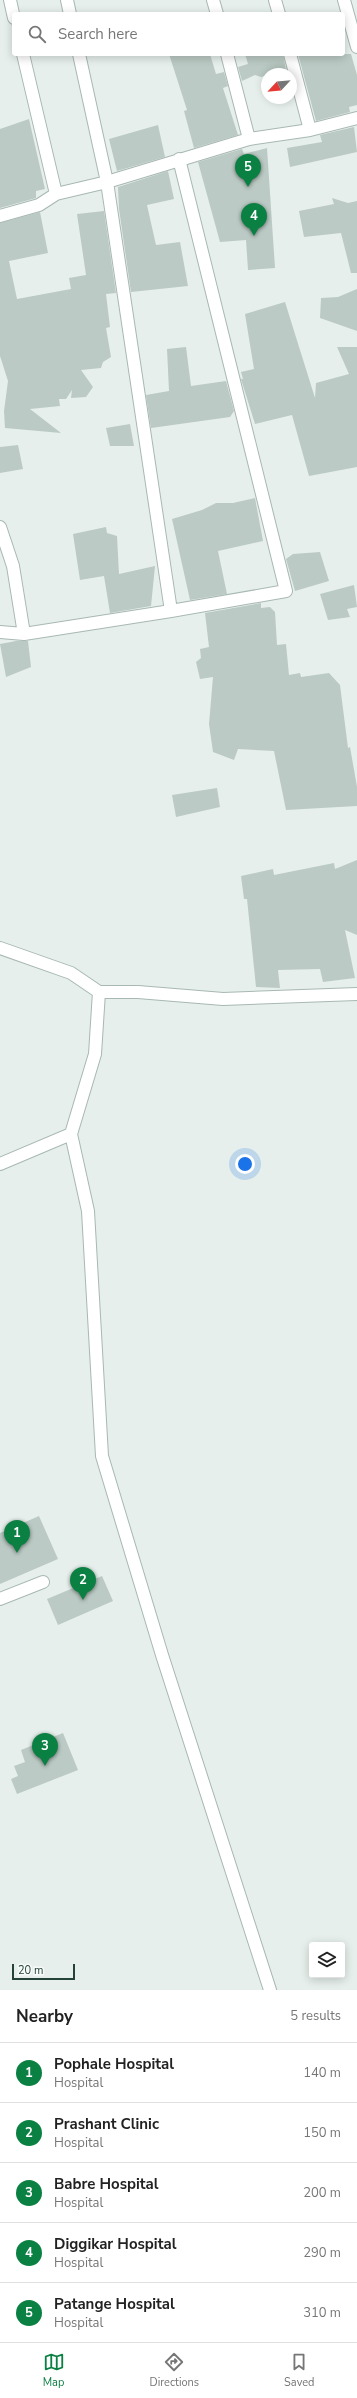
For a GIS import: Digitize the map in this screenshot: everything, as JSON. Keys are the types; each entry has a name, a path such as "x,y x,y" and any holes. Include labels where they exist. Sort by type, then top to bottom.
{"street":[{"path":"10,0 13,12"},
{"path":"67,0 70,12"},
{"path":"213,0 216,12"},
{"path":"275,0 278,12"},
{"path":"344,0 357,47"},
{"path":"23,56 56,194"},
{"path":"79,56 106,182 171,611"},
{"path":"227,56 248,139"},
{"path":"291,56 310,130"},
{"path":"0,216 39,205 56,194 106,182 248,139 310,130 357,120"},
{"path":"0,632 24,634 286,591 179,159"},
{"path":"0,527 13,566 24,634"},
{"path":"0,948 71,973 99,992 138,992 223,999 357,994"},
{"path":"99,992 95,1054 71,1134 88,1211 102,1456 162,1655 270,1990"},
{"path":"0,1164 71,1134"},
{"path":"0,1599 43,1582"}],"building":[{"path":"345,54 351,54 357,75 357,105 349,107 350,112 316,121 299,56 345,56"},
{"path":"170,56 211,56 216,74 224,72 228,86 223,88 238,135 194,148 184,111 187,110"},
{"path":"246,56 283,56 286,68 261,68 261,77 255,75 242,81 238,67 248,64"},
{"path":"29,119 45,189 36,191 36,198 0,208 0,129"},
{"path":"158,125 165,157 117,171 109,139"},
{"path":"354,127 357,152 290,167 287,148 322,142 320,135"},
{"path":"267,148 275,268 248,270 246,240 220,242 198,162 242,149 244,154"},
{"path":"168,171 174,199 147,205 156,245 180,242 188,286 131,292 119,209 118,187"},
{"path":"332,198 348,203 357,201 357,273 351,273 341,233 304,237 299,211 334,204"},
{"path":"104,211 116,293 106,294 110,327 106,328 111,357 103,362 101,368 81,370 93,387 86,397 71,398 72,390 66,399 59,399 60,406 30,409 61,433 5,428 4,411 8,381 0,356 0,223 40,212 48,253 9,261 17,299 71,289 69,278 86,275 77,214"},
{"path":"357,289 357,331 320,318 321,298 338,297"},
{"path":"285,302 315,398 316,383 349,374 337,347 357,347 357,467 309,476 292,415 255,424 241,379 243,379 241,372 254,369 245,314"},
{"path":"186,347 191,386 226,381 234,411 230,417 151,428 146,395 169,391 167,349"},
{"path":"130,424 134,446 110,446 106,428"},
{"path":"18,445 23,469 0,473 0,447"},
{"path":"255,498 263,541 218,551 227,594 190,600 172,519 202,510 216,503 233,503"},
{"path":"106,527 107,533 117,536 119,574 155,566 151,606 110,613 104,576 80,580 73,534"},
{"path":"320,552 329,581 295,591 286,559 293,554"},
{"path":"354,585 357,607 347,609 350,617 328,620 320,594"},
{"path":"261,603 261,608 270,607 275,612 277,645 286,644 289,675 300,673 301,677 329,673 340,685 348,748 350,747 357,787 357,806 286,810 274,751 238,749 234,760 213,752 209,724 213,677 200,679 196,662 201,658 200,649 209,647 205,613"},
{"path":"16,641 28,641 31,667 6,677 0,644"},
{"path":"217,788 220,807 176,817 172,795"},
{"path":"357,860 357,935 345,930 355,978 323,982 320,969 278,970 280,988 256,987 247,899 244,899 241,876 273,869 274,875 334,863 335,869"},
{"path":"39,1516 58,1559 0,1584 0,1533"},
{"path":"102,1576 113,1601 58,1625 47,1599"},
{"path":"63,1733 78,1770 17,1794 11,1779 18,1776 14,1766 25,1762 21,1750"}],"place":[{"name":"Patange Hospital","path":"248,187"},
{"name":"Diggikar Hospital","path":"254,236"},
{"name":"Pophale Hospital","path":"17,1553"},
{"name":"Prashant Clinic","path":"83,1600"},
{"name":"Babre Hospital","path":"45,1766"}]}
